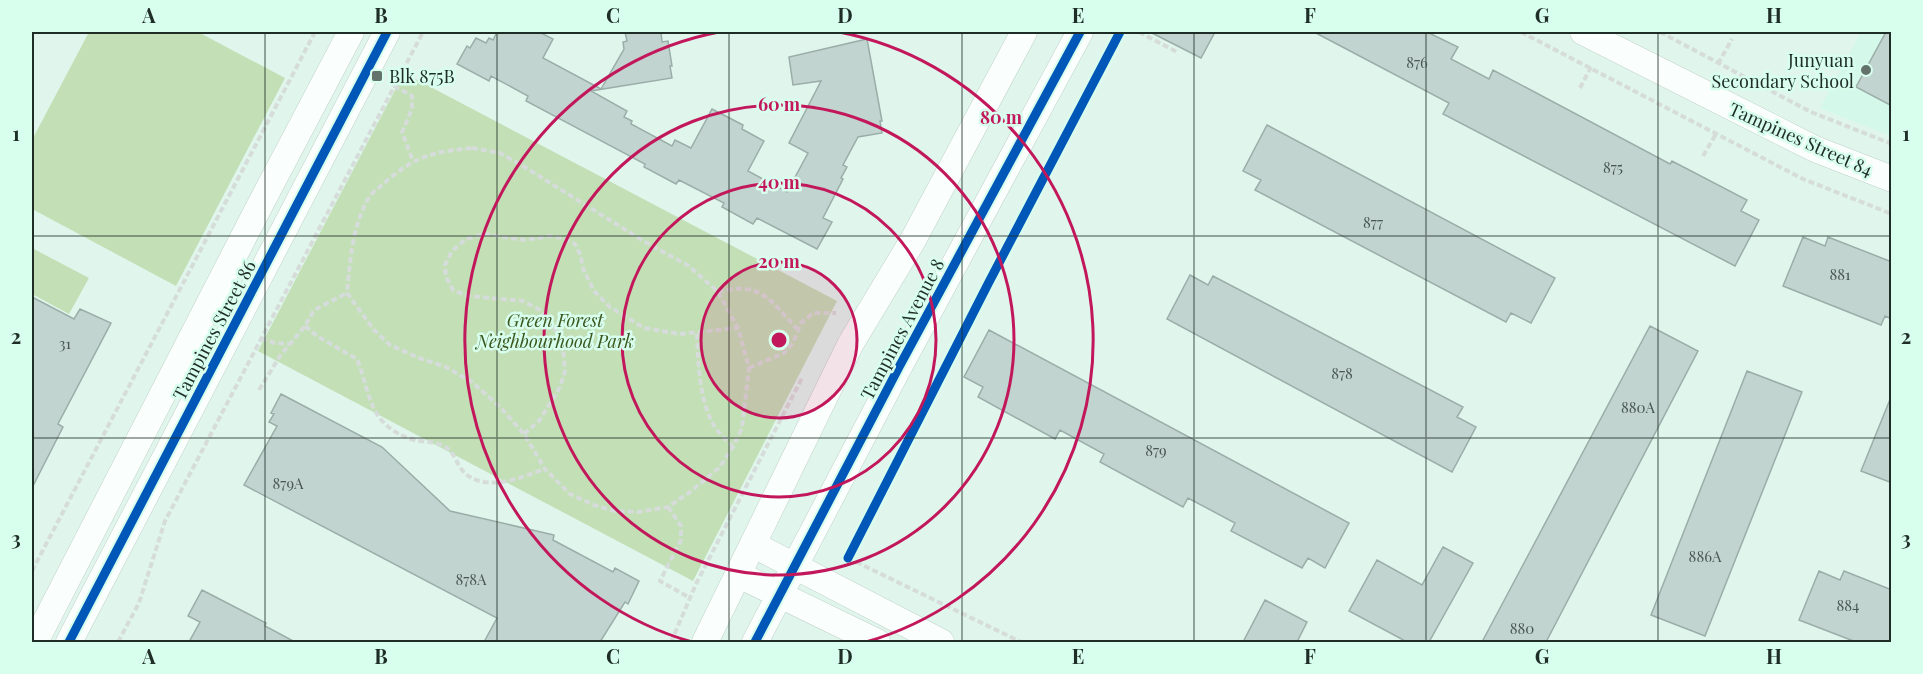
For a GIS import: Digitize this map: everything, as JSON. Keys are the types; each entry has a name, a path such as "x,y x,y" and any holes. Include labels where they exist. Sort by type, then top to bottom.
{"street":[{"name":"Tampines Street 86","path":"35,642 351,32"},
{"name":"Tampines Street 86","path":"69,642 387,32"},
{"name":"Tampines Avenue 8","path":"705,642 851,343 913,240 1024,32"},
{"name":"Tampines Avenue 8","path":"755,642 899,367 1080,32"},
{"name":"Tampines Street 84","path":"1584,32 1815,149 1892,179"},
{"path":"754,545 941,642"},
{"path":"739,575 877,642"}],"path":[{"path":"32,571 315,32"},
{"path":"118,642 139,603 165,521 423,32"},
{"path":"1139,32 1177,52"},
{"path":"1521,32 1803,179 1892,214"},
{"path":"1660,32 1811,112 1892,144"},
{"path":"1719,63 1732,39"},
{"path":"1580,88 1590,69"},
{"path":"394,86 412,96 412,109 402,132 413,161"},
{"path":"1702,156 1716,134"},
{"path":"472,148 500,153 688,267 718,292 738,328 749,368 742,428 719,468 690,492 668,507 638,512 615,511 594,505 570,494 545,469 524,434 502,409 472,382 446,367 390,345 374,330 347,293 351,252 360,218 369,197 413,161 443,151 472,148"},
{"path":"524,434 538,421 560,387 565,370 563,348 554,327 540,310 532,305 503,298 468,296 453,290 446,277 445,265 452,251 466,239 484,234 525,240 550,236 563,238 575,244 594,291 610,307 644,328 661,332 697,334 738,328"},
{"path":"718,292 735,287 759,291 797,329"},
{"path":"259,390 280,356 305,326 314,310 347,293"},
{"path":"749,368 784,353 793,343 801,323 813,313 836,313"},
{"path":"305,326 317,336 357,359 372,409 386,425 406,437 421,442 437,442 449,448 463,471 474,480 490,483 519,479 545,469"},
{"path":"697,334 703,393 709,417 718,433 733,447"},
{"path":"261,338 275,344 290,344"},
{"path":"668,507 681,526 681,540 660,581 690,598"},
{"path":"854,548 848,558 1021,642"},
{"path":"671,642 696,584"}],"shaded area":[{"name":"Junyuan Secondary School","path":"1861,32 1891,32 1891,136 1820,108"}],"green space":[{"path":"89,32 198,32 285,78 176,286 32,209 32,140"},
{"name":"Green Forest Neighbourhood Park","path":"404,73 837,301 693,581 258,351"},
{"path":"32,248 89,278 69,314 32,294"}],"building":[{"path":"497,32 539,32 553,39 543,58 601,89 624,49 623,42 627,41 625,32 661,32 662,42 668,41 672,78 591,91 627,111 624,117 632,121 631,124 672,146 675,140 691,148 712,109 743,125 742,129 764,141 748,171 787,192 808,153 789,143 821,81 793,85 789,57 867,39 882,121 880,121 882,133 858,137 843,165 847,167 841,178 843,179 823,218 832,222 817,249 757,218 753,224 722,207 724,203 679,180 676,184 644,167 645,164 526,101 528,96 491,76 489,81 457,64 467,46 470,48 476,38 486,43 489,38 493,40"},
{"path":"1150,32 1215,32 1201,58"},
{"path":"1314,32 1427,32 1458,47 1451,59 1489,79 1493,70 1670,164 1672,161 1747,200 1741,211 1759,220 1735,266 1443,114 1449,103"},
{"path":"1886,32 1892,32 1892,106 1856,87"},
{"path":"1267,125 1555,278 1531,323 1511,313 1506,322 1255,190 1261,180 1243,171"},
{"path":"1803,237 1825,246 1828,237 1892,262 1892,319 1885,316 1881,325 1783,286"},
{"path":"1190,275 1208,285 1213,276 1463,407 1457,417 1476,427 1452,472 1167,319"},
{"path":"32,297 74,319 80,309 111,323 58,424 63,427 32,488"},
{"path":"1650,326 1698,351 1546,642 1482,642"},
{"path":"989,330 1349,523 1325,568 1308,558 1302,568 1231,531 1235,523 1188,498 1183,507 1100,462 1104,454 1060,430 1055,439 978,397 983,387 964,377"},
{"path":"1747,371 1802,392 1705,636 1651,615"},
{"path":"281,394 382,447 450,511 554,535 553,540 613,572 615,568 639,581 628,604 625,602 600,642 484,642 497,618 244,485 277,426 269,422"},
{"path":"1892,397 1892,483 1861,471"},
{"path":"1443,547 1473,563 1429,642 1407,642 1349,611 1377,560 1422,585"},
{"path":"1819,571 1840,580 1844,571 1892,590 1892,642 1856,642 1799,620"},
{"path":"202,590 266,623 265,626 295,642 189,642 200,622 188,616"},
{"path":"1265,600 1307,622 1297,642 1243,642"}],"cycle path":[{"path":"69,642 387,32"},
{"path":"755,642 899,367 1080,32"},
{"path":"848,558 1120,32"}],"place":[{"name":"Junyuan Secondary School","path":"1866,70"},
{"name":"Blk 875B","path":"377,76"}]}
